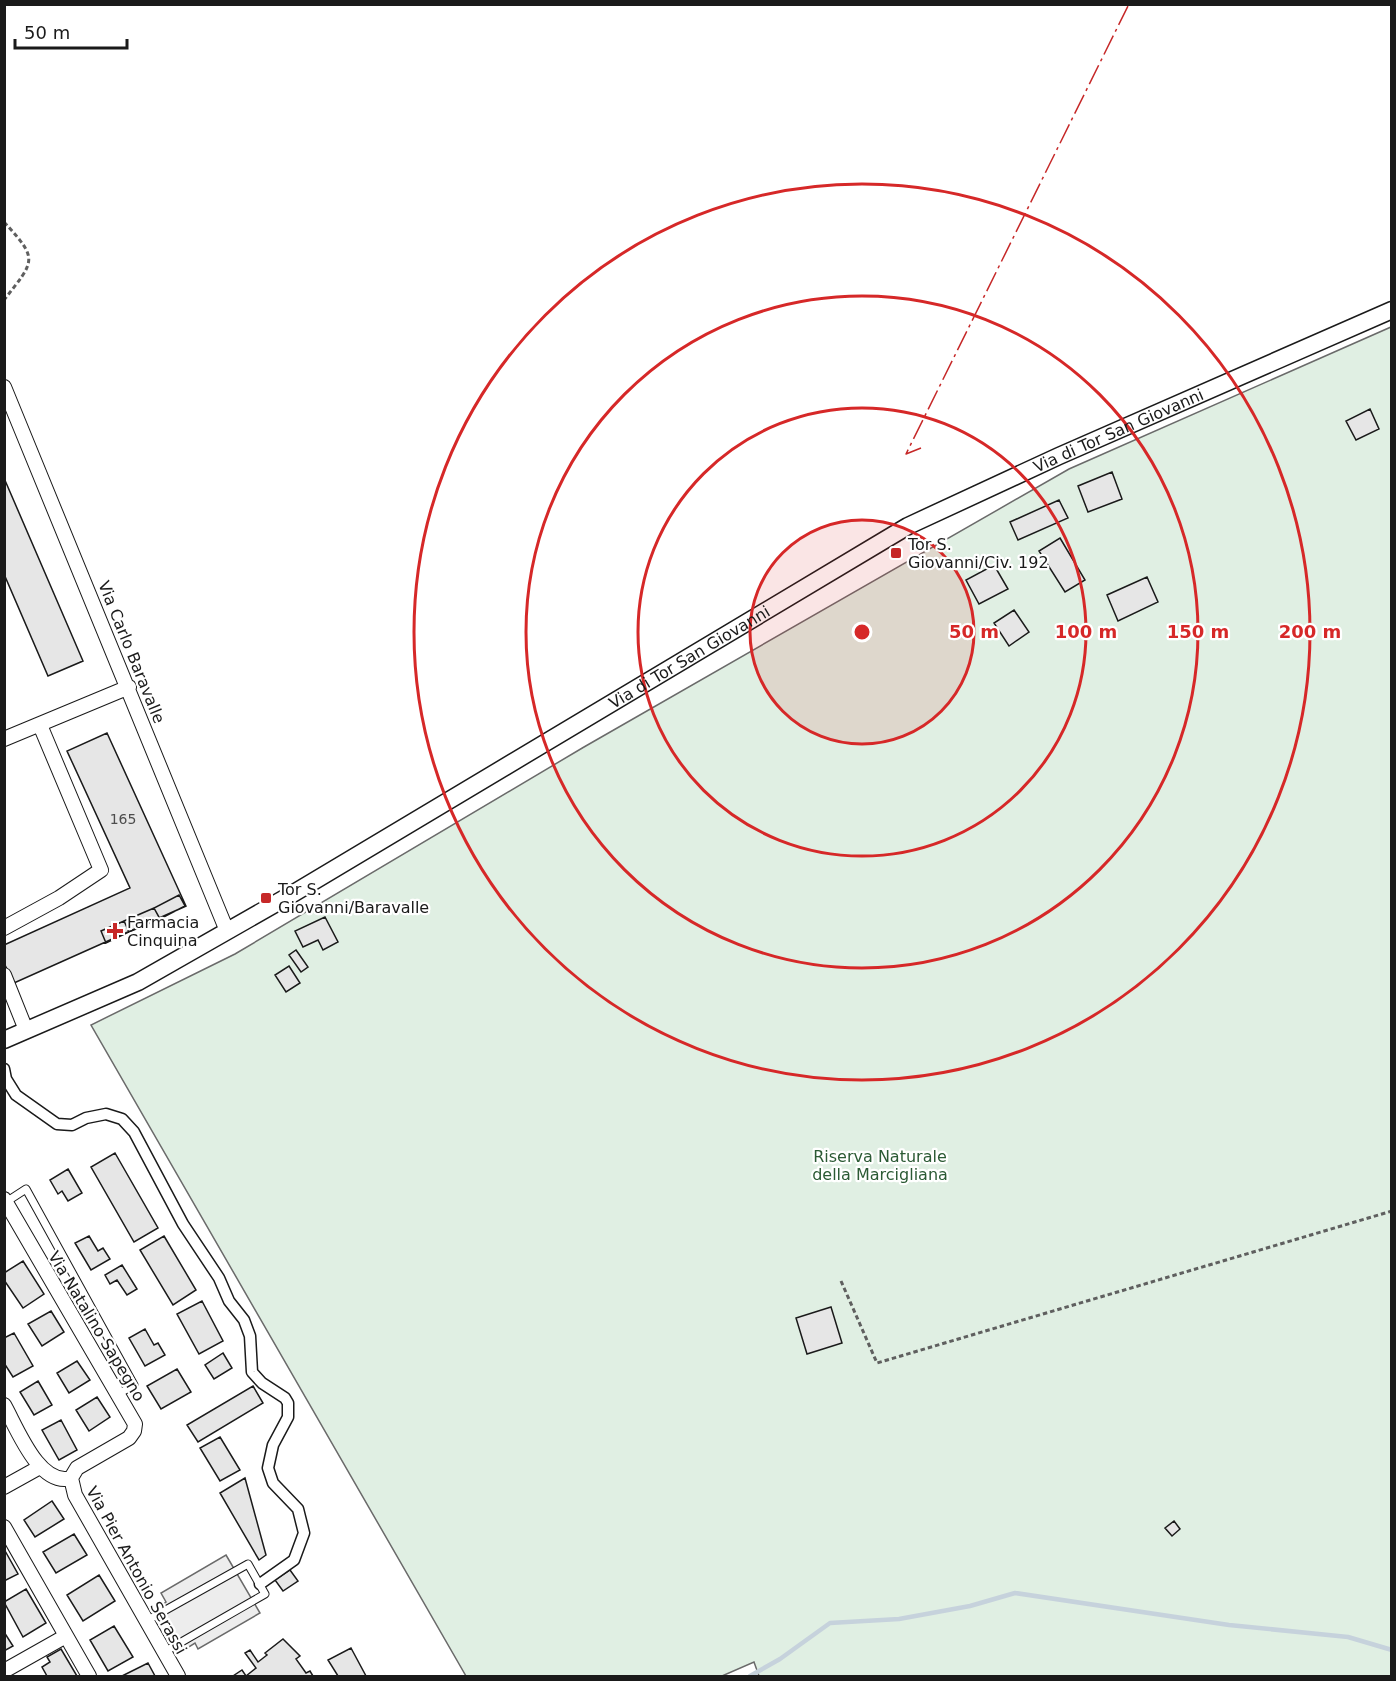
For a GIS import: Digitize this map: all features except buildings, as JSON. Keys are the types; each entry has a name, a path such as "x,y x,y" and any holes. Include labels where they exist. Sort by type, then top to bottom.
{"street":[{"name":"Via di Tor San Giovanni","path":"4,1040 138,982 908,526 1059,456 1392,310"},
{"name":"Via Carlo Baravalle","path":"4,387 129,687 227,931"},
{"path":"4,739 129,687"},
{"path":"4,928 101,870 40,725"},
{"path":"4,975 26,1030"},
{"path":"4,1069 6,1079 16,1095 57,1124 72,1125 86,1118 106,1114 122,1119 134,1132 183,1224 219,1278 229,1301 244,1320 250,1336 252,1372 262,1383 285,1398 288,1403 288,1417 273,1445 268,1468 273,1483 298,1509 303,1533 294,1560 260,1584"},
{"name":"Via Natalino Sapegno","path":"5,1201 134,1420 134,1431 120,1445 77,1468 71,1478"},
{"path":"4,1405 40,1467 4,1487"},
{"name":"Via Pier Antonio Serassi","path":"40,1467 53,1477 71,1478 74,1492 178,1677"},
{"path":"4,1527 89,1677"},
{"path":"4,1671 66,1636"}],"lane":[{"path":"5,1201 26,1189 134,1385 118,1394"},
{"path":"146,1621 248,1564 260,1584 265,1594 164,1652"}],"path":[{"path":"4,222 27,247 29,255 25,274 4,300"},
{"path":"841,1281 877,1363 1392,1211"}],"green space":[{"name":"Riserva Naturale della Marcigliana","path":"1391,327 1391,1676 759,1676 754,1662 722,1676 466,1676 91,1025 235,954 584,747 1069,469"}],"shaded area":[{"path":"226,1555 260,1613 198,1649 195,1643 184,1650 159,1607 166,1602 161,1593"}],"waterway":[{"path":"750,1676 780,1659 830,1623 899,1619 970,1606 1015,1593 1229,1625 1348,1637 1392,1650"}],"power":[{"path":"921,448 906,454 1129,4"}],"place":[{"name":"Tor S. Giovanni/Civ. 192","path":"896,553"},
{"name":"Tor S. Giovanni/Baravalle","path":"266,898"},
{"name":"Farmacia Cinquina","path":"115,931"}]}
